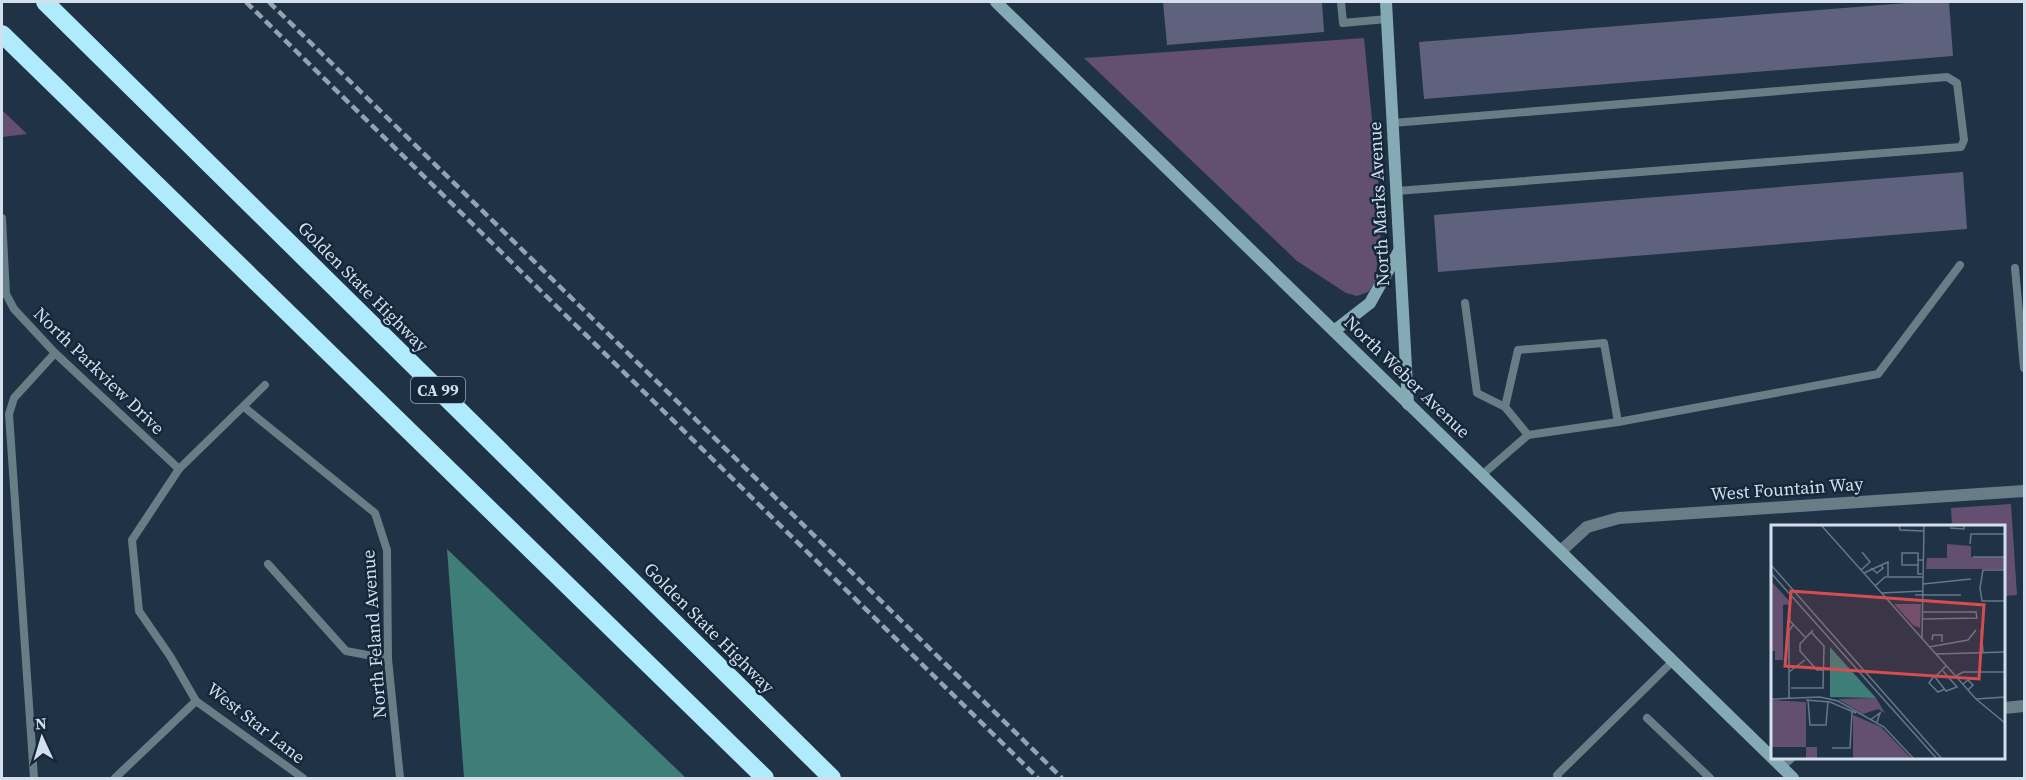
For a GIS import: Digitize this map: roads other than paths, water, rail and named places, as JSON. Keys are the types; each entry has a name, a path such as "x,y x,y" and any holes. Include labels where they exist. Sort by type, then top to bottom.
{"highway":[{"name":"Golden State Highway","path":"45,2 832,778"},
{"name":"CA 99","path":"2,34 765,778"}],"main road":[{"name":"North Weber Avenue","path":"996,2 1673,661 1771,749"},
{"name":"North Marks Avenue","path":"1386,2 1408,404"},
{"path":"1334,331 1370,303 1400,250"},
{"name":"North Weber Avenue","path":"1784,761 1793,778"}],"street":[{"name":"West Fountain Way","path":"1562,551 1587,527 1619,519 2025,491"},
{"path":"2005,708 2025,706"}],"lane":[{"path":"1341,2 1343,23 1387,19"},
{"path":"1393,123 1947,77 1957,83 1964,140 1961,147 1397,191"},
{"name":"North Parkview Drive","path":"2,218 6,294 14,309 55,354 179,469"},
{"path":"1483,474 1528,435 1618,422 1878,374 1960,265"},
{"path":"2015,268 2025,369"},
{"path":"1465,303 1477,393 1505,407 1528,435"},
{"path":"1505,407 1518,350 1604,343 1618,422"},
{"path":"34,778 9,414 15,398 55,354"},
{"name":"West Star Lane","path":"265,386 179,469 132,540 139,611 170,656 196,700 303,778"},
{"name":"North Feland Avenue","path":"244,407 375,513 387,550 388,659 400,778"},
{"path":"268,564 346,651 388,659"},
{"path":"1556,777 1673,661"},
{"path":"115,778 196,700"},
{"path":"1647,718 1710,778"}],"railway":[{"path":"246,2 1038,778"},
{"path":"269,2 1062,778"}]}
